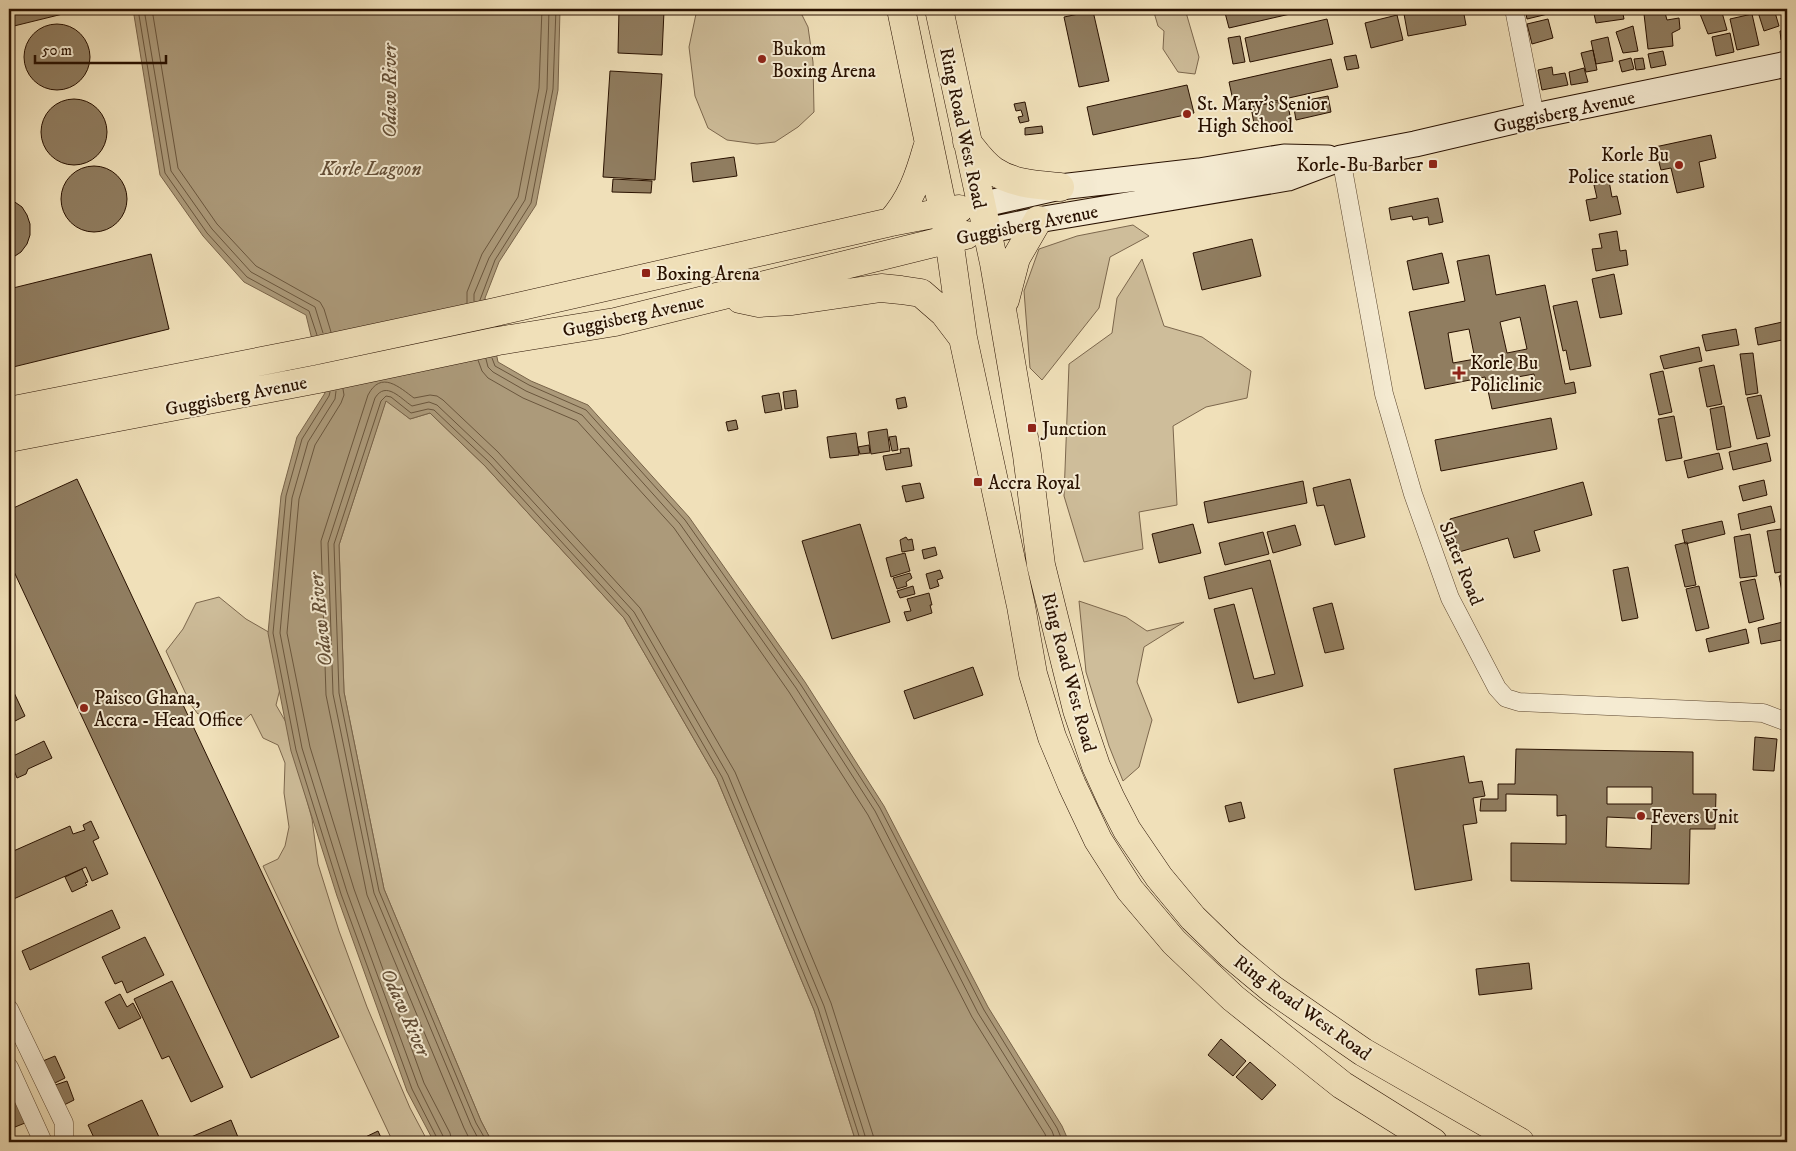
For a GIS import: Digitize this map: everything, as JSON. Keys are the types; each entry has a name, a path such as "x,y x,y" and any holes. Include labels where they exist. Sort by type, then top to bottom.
{"main road":[{"name":"Ring Road West Road","path":"901,9 943,213"},
{"name":"Ring Road West Road","path":"939,9 980,205 967,235 963,338 1034,674 1052,737 1072,785 1098,840 1130,890 1174,942 1233,998 1342,1085 1433,1142"},
{"name":"Guggisberg Avenue","path":"9,438 318,379 498,341 615,322 967,235 1038,220 1288,178 1341,158 1415,144 1535,116 1787,64"},
{"path":"891,222 911,195 919,176 928,141"},
{"path":"967,142 993,170 1008,178 1060,188"},
{"name":"Guggisberg Avenue","path":"9,411 313,351 491,313 891,222 1060,188 1199,171 1284,157 1341,158"},
{"path":"943,213 967,235 988,302 1031,525 1041,565"},
{"path":"1002,311 1016,258 1038,220"},
{"name":"Ring Road West Road","path":"967,235 1002,311 1027,455 1041,565 1077,710 1096,766 1127,830 1159,878 1193,918 1230,954 1272,989 1362,1052 1520,1142"},
{"path":"666,310 726,296 759,303 792,302 881,288 921,293 944,313 963,338"}],"street":[{"path":"1514,9 1535,116"},
{"name":"Slater Road","path":"1341,158 1384,394 1413,494 1450,598 1497,688 1506,698 1519,702 1763,712 1787,722"},
{"path":"9,1009 64,1123 64,1140 62,1142"},
{"path":"9,1067 44,1142"}],"shaded area":[{"path":"700,9 799,9 808,27 813,62 814,112 798,127 775,142 757,144 727,140 708,128 695,96 689,47 696,14"},
{"path":"1153,9 1185,9 1199,57 1195,74 1178,72 1163,49 1164,31 1158,26"},
{"path":"1133,225 1149,236 1110,257 1099,308 1042,380 1030,368 1024,291 1039,249 1077,236"},
{"path":"1142,259 1164,326 1202,337 1251,371 1247,398 1206,407 1173,426 1177,505 1139,512 1143,549 1084,562 1064,496 1069,364 1112,333 1117,298"},
{"path":"386,400 410,419 430,413 485,466 624,618 717,779 814,1010 856,1142 492,1142 481,1121 384,889 344,692 339,545"},
{"path":"219,597 246,619 291,645 276,705 298,743 302,782 312,819 318,864 339,931 367,1007 410,1108 428,1142 393,1142 263,866 278,859 285,846 289,827 284,793 285,763 278,745 263,738 251,714 239,725 215,714 198,714 191,705 166,651 183,629 196,603"},
{"path":"1079,601 1126,617 1147,631 1184,622 1144,647 1137,682 1152,720 1139,767 1123,781 1109,746 1086,672"}],"water":[{"name":"Korle Lagoon","path":"133,9 560,9 558,90 536,205 499,262 485,298 498,362 531,381 588,405 689,517 805,682 884,806 988,1007 1062,1126 1069,1142 856,1142 814,1010 717,779 624,618 485,466 430,413 410,419 386,401 339,545 344,692 384,889 481,1121 492,1142 434,1142 407,1091 337,896 291,751 268,633 281,496 297,437 325,393 306,315 244,282 203,236 160,175"}],"building":[{"path":"10,9 83,9 14,26"},
{"path":"619,9 664,11 662,55 618,53"},
{"path":"1224,9 1312,9 1229,28"},
{"path":"1429,9 1463,9 1466,25 1408,36 1404,14"},
{"path":"1525,9 1551,9 1552,13 1527,19"},
{"path":"1593,9 1622,9 1624,19 1596,23"},
{"path":"1664,9 1667,20 1679,18 1680,29 1672,33 1673,46 1648,49 1644,14"},
{"path":"1698,9 1721,9 1727,30 1708,34"},
{"path":"1757,9 1774,9 1779,26 1764,31"},
{"path":"1093,11 1109,81 1079,87 1064,17"},
{"path":"1752,14 1759,45 1737,50 1730,19"},
{"path":"1397,15 1403,40 1371,48 1365,23"},
{"path":"1327,19 1333,44 1250,62 1245,38"},
{"path":"1548,19 1553,38 1532,44 1527,24"},
{"path":"63,24 81,33 88,44 90,57 88,70 81,81 70,88 51,90 33,81 26,70 24,51 33,33 44,26"},
{"path":"1633,26 1638,51 1623,53 1616,32"},
{"path":"1787,30 1787,39 1781,40 1780,31"},
{"path":"1730,33 1734,52 1716,56 1712,37"},
{"path":"1240,36 1245,62 1233,64 1228,38"},
{"path":"1608,37 1613,61 1596,64 1591,41"},
{"path":"1593,50 1597,70 1586,72 1581,53"},
{"path":"1663,51 1666,65 1651,68 1648,54"},
{"path":"1356,55 1359,68 1347,70 1344,57"},
{"path":"1631,58 1634,69 1622,72 1619,61"},
{"path":"1643,58 1645,69 1636,70 1634,59"},
{"path":"1331,59 1338,87 1235,110 1229,82"},
{"path":"1552,67 1553,75 1565,73 1568,85 1542,90 1538,70"},
{"path":"1584,68 1588,82 1571,85 1569,72"},
{"path":"610,71 662,74 655,180 603,177"},
{"path":"1187,85 1194,113 1093,135 1087,107"},
{"path":"1328,96 1331,112 1296,120 1293,103"},
{"path":"67,99 81,99 93,104 102,113 107,125 105,145 98,156 81,165 67,165 55,160 46,151 41,139 41,125 46,113 55,104"},
{"path":"1287,100 1291,121 1255,129 1251,107"},
{"path":"1025,102 1029,121 1020,123 1018,117 1023,116 1021,110 1016,111 1014,104"},
{"path":"1042,126 1043,133 1025,135 1025,128"},
{"name":"Korle Bu Police station","path":"1711,135 1716,158 1699,162 1704,187 1677,193 1671,168 1661,170 1655,147"},
{"path":"734,157 737,176 693,182 691,163"},
{"path":"100,166 118,175 125,186 127,199 125,212 118,223 107,230 88,232 70,223 63,212 61,193 70,175 81,168"},
{"path":"613,179 652,181 651,193 612,192"},
{"path":"1609,181 1612,197 1617,196 1621,214 1590,221 1586,200 1597,198 1594,185"},
{"path":"9,198 22,207 27,215 30,224 30,235 27,244 21,252 9,260"},
{"path":"1438,198 1443,222 1429,225 1428,217 1413,220 1412,216 1391,220 1389,208"},
{"path":"1617,231 1620,251 1626,250 1628,265 1596,271 1592,249 1602,248 1599,234"},
{"path":"1252,239 1261,276 1202,290 1193,253"},
{"path":"1442,253 1449,283 1413,290 1407,261"},
{"path":"151,254 169,329 9,368 9,289"},
{"path":"1489,255 1496,295 1545,285 1565,384 1574,382 1576,393 1492,409 1485,377 1425,389 1409,312 1465,301 1457,261","holes":["1520,317 1527,349 1507,353 1500,322","1469,329 1475,359 1453,363 1448,333","1534,374 1536,388 1515,392 1512,378"]},
{"path":"1614,274 1622,314 1600,318 1592,279"},
{"path":"1577,301 1591,366 1570,370 1566,350 1563,351 1553,306"},
{"path":"1787,321 1787,339 1758,345 1755,328"},
{"path":"1736,329 1739,345 1706,351 1702,335"},
{"path":"1699,347 1702,361 1664,369 1660,356"},
{"path":"1753,353 1758,393 1746,395 1740,354"},
{"path":"1714,365 1722,404 1707,407 1699,368"},
{"path":"1663,371 1672,412 1659,415 1650,374"},
{"path":"796,390 798,407 785,409 783,392"},
{"path":"779,393 782,410 765,413 762,396"},
{"path":"1761,395 1770,436 1757,439 1747,398"},
{"path":"905,397 907,407 898,409 896,399"},
{"path":"1724,406 1731,447 1717,450 1710,409"},
{"path":"1674,416 1682,458 1666,461 1658,419"},
{"path":"1551,418 1557,449 1441,471 1435,440"},
{"path":"736,420 738,429 728,431 726,422"},
{"path":"887,429 890,451 871,454 868,432"},
{"path":"856,433 859,455 830,458 827,437"},
{"path":"896,436 898,450 892,451 889,437"},
{"path":"1767,443 1771,461 1733,470 1729,452"},
{"path":"869,445 870,453 860,454 858,447"},
{"path":"909,448 912,466 886,470 883,456 901,453 900,449"},
{"path":"1719,453 1723,469 1688,478 1684,461"},
{"path":"77,479 339,1037 251,1078 9,561 9,510"},
{"path":"1350,479 1365,537 1335,545 1324,505 1317,506 1313,488"},
{"path":"1764,480 1767,495 1743,501 1739,486"},
{"path":"1303,481 1307,503 1208,523 1204,502"},
{"path":"1583,482 1592,515 1534,531 1540,551 1514,558 1508,538 1459,552 1450,519"},
{"path":"920,483 924,498 906,502 902,486"},
{"path":"1771,506 1775,522 1741,530 1738,514"},
{"path":"1722,521 1725,534 1685,544 1682,530"},
{"path":"860,524 890,622 832,639 802,541"},
{"path":"1193,524 1201,553 1159,563 1152,534"},
{"path":"1295,525 1301,545 1273,553 1267,532"},
{"path":"1781,529 1787,559 1787,571 1775,573 1767,531"},
{"path":"1263,532 1269,554 1225,565 1219,543"},
{"path":"1750,534 1757,576 1740,578 1734,537"},
{"path":"906,537 908,540 912,539 914,550 902,552 900,540"},
{"path":"1687,542 1696,585 1685,587 1675,545"},
{"path":"935,547 937,555 924,559 922,550"},
{"path":"905,553 910,571 891,577 886,558"},
{"path":"1270,560 1303,686 1238,703 1214,609 1234,604 1254,679 1275,674 1252,588 1209,599 1204,577"},
{"path":"1628,567 1638,618 1622,621 1613,570"},
{"path":"940,570 943,578 937,580 939,586 930,589 926,574"},
{"path":"910,573 912,578 906,582 907,586 897,589 893,578"},
{"path":"1787,575 1787,617 1779,576"},
{"path":"1755,579 1764,619 1749,623 1740,582"},
{"path":"913,586 915,594 900,598 897,591"},
{"path":"1699,586 1709,628 1696,631 1686,589"},
{"path":"929,593 932,613 907,621 904,612 911,611 907,599"},
{"path":"1332,603 1344,649 1325,653 1313,608"},
{"path":"1787,621 1787,639 1761,644 1758,628"},
{"path":"1746,629 1749,643 1709,652 1706,639"},
{"path":"973,667 983,695 914,719 904,691"},
{"path":"9,682 25,716 9,724"},
{"path":"1755,737 1777,739 1774,771 1753,770"},
{"path":"44,741 52,758 28,769 26,774 17,778 9,758"},
{"name":"Fevers Unit","path":"1516,749 1693,752 1693,794 1716,794 1715,829 1690,829 1689,884 1511,881 1511,843 1566,844 1566,815 1557,816 1557,795 1506,794 1506,811 1480,811 1481,799 1498,799 1498,784 1515,784","holes":["1607,787 1652,787 1652,804 1607,804","1607,817 1652,819 1651,849 1606,847"]},
{"path":"1464,756 1469,783 1482,781 1485,796 1473,798 1477,823 1463,825 1472,880 1415,890 1394,769"},
{"path":"1241,802 1245,818 1229,822 1225,806"},
{"path":"91,821 99,838 93,841 108,874 92,881 86,867 9,901 9,853 70,826 73,834 85,830 83,825"},
{"path":"82,869 88,882 85,883 87,885 72,892 65,877"},
{"path":"112,910 120,928 30,970 22,951"},
{"path":"145,937 164,975 127,993 122,981 115,984 102,957"},
{"path":"1529,963 1532,989 1479,995 1476,969"},
{"path":"172,981 223,1087 191,1102 169,1056 162,1059 134,999"},
{"path":"120,994 127,1007 133,1003 141,1018 119,1029 105,1002"},
{"path":"1221,1039 1246,1061 1233,1076 1208,1055"},
{"path":"55,1056 65,1078 51,1085 38,1063"},
{"path":"1250,1062 1276,1085 1262,1100 1236,1077"},
{"path":"67,1081 74,1100 60,1107 55,1085"},
{"path":"9,1086 25,1123 15,1127 9,1112"},
{"path":"142,1100 159,1137 148,1142 96,1142 88,1125"},
{"path":"231,1120 240,1142 185,1142 184,1140"},
{"path":"378,1131 383,1142 355,1142"}],"place":[{"name":"Bukom Boxing Arena","path":"762,59"},
{"name":"St. Mary's Senior High School","path":"1187,114"},
{"name":"Korle-Bu Barber","path":"1433,164"},
{"name":"Korle Bu Police station","path":"1679,165"},
{"name":"Boxing Arena","path":"646,273"},
{"name":"Korle Bu Policlinic","path":"1459,373"},
{"name":"Junction","path":"1032,428"},
{"name":"Accra Royal","path":"978,482"},
{"name":"Paisco Ghana, Accra - Head Office","path":"84,708"},
{"name":"Fevers Unit","path":"1641,816"}],"water label":[{"name":"Odaw River","path":"389,91"},
{"name":"Odaw River","path":"320,620"},
{"name":"Odaw River","path":"406,1012"}]}
